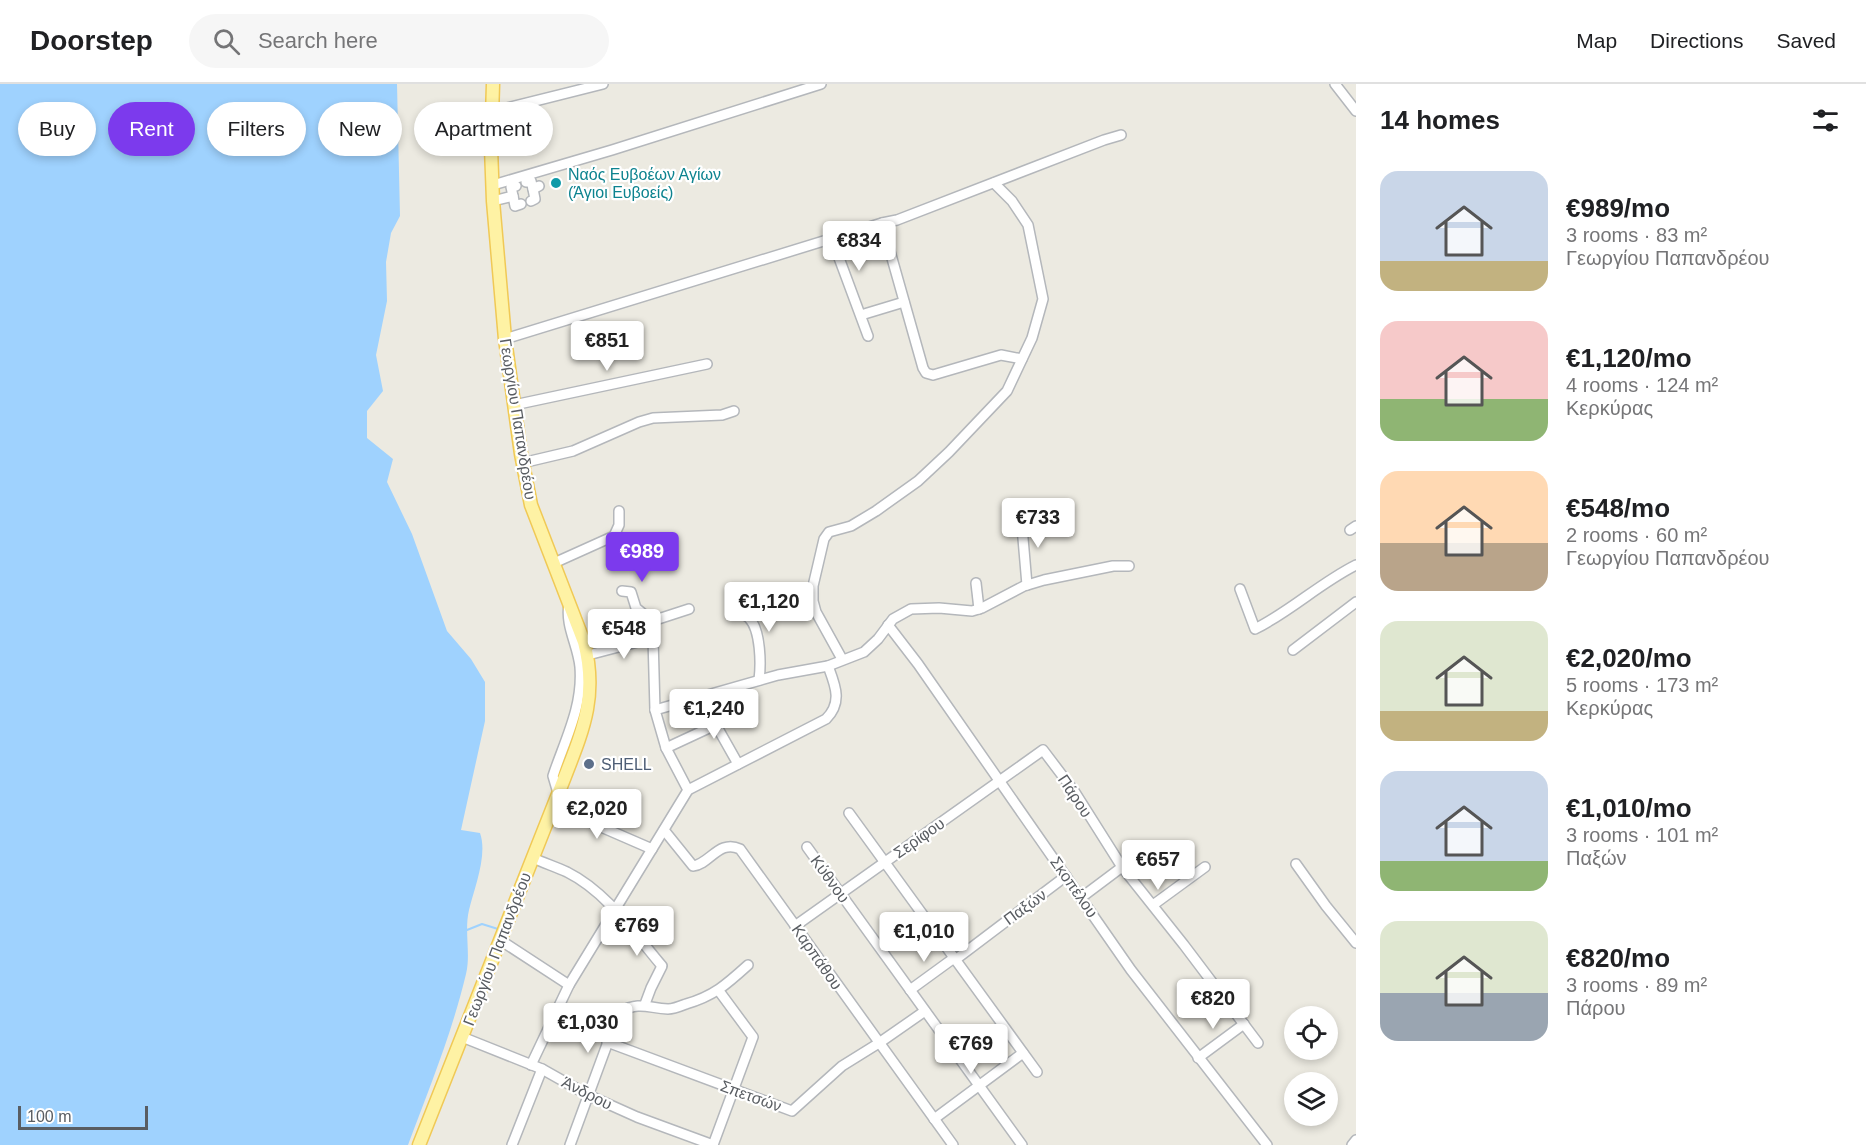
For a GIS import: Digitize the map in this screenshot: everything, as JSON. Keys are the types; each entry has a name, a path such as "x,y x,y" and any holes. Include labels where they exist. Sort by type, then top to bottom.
{"main road":[{"name":"Γεωργίου Παπανδρέου","path":"492,102 493,84"},
{"name":"Γεωργίου Παπανδρέου","path":"419,1145 558,793 587,714 590,698 588,655 531,505 522,463 505,339 493,201 492,156"}],"street":[{"path":"531,102 603,84"},
{"path":"493,185 821,84"},
{"path":"1335,84 1354,109 1356,117"},
{"path":"505,339 751,262 897,220 1120,135"},
{"path":"842,659 816,612 813,601 813,586 824,539 829,532 851,526 918,481 949,452 1006,391 1032,338 1043,299 1028,225 1012,201 994,183"},
{"path":"516,186 511,187 513,196 516,206 521,204"},
{"path":"531,201 535,199 532,186"},
{"path":"493,201 513,196"},
{"path":"882,223 926,373 933,375 1000,355 1022,359"},
{"path":"832,239 868,336"},
{"path":"861,315 904,302"},
{"path":"514,405 706,364"},
{"path":"522,463 573,451 653,418 722,415 734,411"},
{"path":"554,563 614,536 619,525 620,511"},
{"path":"1021,515 1027,585"},
{"path":"1240,589 1255,629 1282,614 1337,574 1356,565"},
{"path":"655,710 759,680 828,666 864,652 878,639 888,625 902,613 911,609 939,608 961,611 979,609 1027,585 1101,569 1129,566"},
{"path":"976,583 979,609"},
{"path":"622,591 632,592 636,608 647,617 649,622 653,638 655,710 666,748 688,790"},
{"path":"558,793 555,770 575,716 580,690 578,657 567,619 569,601"},
{"path":"1293,650 1356,602"},
{"path":"732,608 747,616 753,625 760,654 759,680"},
{"path":"649,622 689,609"},
{"name":"Σκοπέλου","path":"888,625 1082,897 1131,970 1267,1145"},
{"path":"588,655 653,638"},
{"path":"531,1065 569,985 688,790 820,723 830,715 835,707 837,695 828,666"},
{"path":"666,748 752,708"},
{"path":"716,725 738,764"},
{"name":"Σερίφου","path":"795,926 1043,750"},
{"name":"Πάρου","path":"1043,750 1074,791 1122,867 1258,1043"},
{"path":"553,806 652,849"},
{"path":"849,813 1037,1072"},
{"name":"Καρπάθου","path":"664,830 693,866 698,866 720,849 734,846 740,849 953,1145"},
{"name":"Κύθνου","path":"807,847 1022,1145"},
{"path":"533,858 568,873 589,887 616,910 662,966 645,1004"},
{"path":"1296,864 1356,943"},
{"path":"1082,897 1122,867"},
{"path":"1153,905 1205,867"},
{"name":"Παξών","path":"910,990 1066,876"},
{"path":"500,940 569,985"},
{"path":"570,1145 619,1012 628,1007 645,1004 670,1009 702,999 719,991 748,965"},
{"path":"713,1145 753,1037 719,991"},
{"path":"879,1043 925,1011"},
{"path":"1198,1058 1244,1024"},
{"name":"Άνδρου","path":"462,1037 542,1069 588,1095 637,1117 713,1145"},
{"name":"Σπετσών","path":"607,1042 794,1110 842,1066 879,1043"},
{"path":"934,1119 1023,1053"},
{"path":"512,1145 542,1069"},
{"path":"1352,1145 1356,1140"}],"water":[{"path":"0,84 397,84 397,102 318,102 318,156 399,156 400,216 391,233 386,262 387,301 376,355 383,391 367,411 367,438 393,459 387,482 412,534 447,631 471,659 485,682 485,721 461,830 480,833 481,861 469,910 467,966 460,996 432,1082 408,1145 0,1145"}],"waterway":[{"path":"467,930 482,924 498,929"}],"place":[{"name":"Ναός Ευβοέων Αγίων (Άγιοι Ευβοείς)","path":"556,183"},
{"name":"SHELL","path":"589,764"}]}
